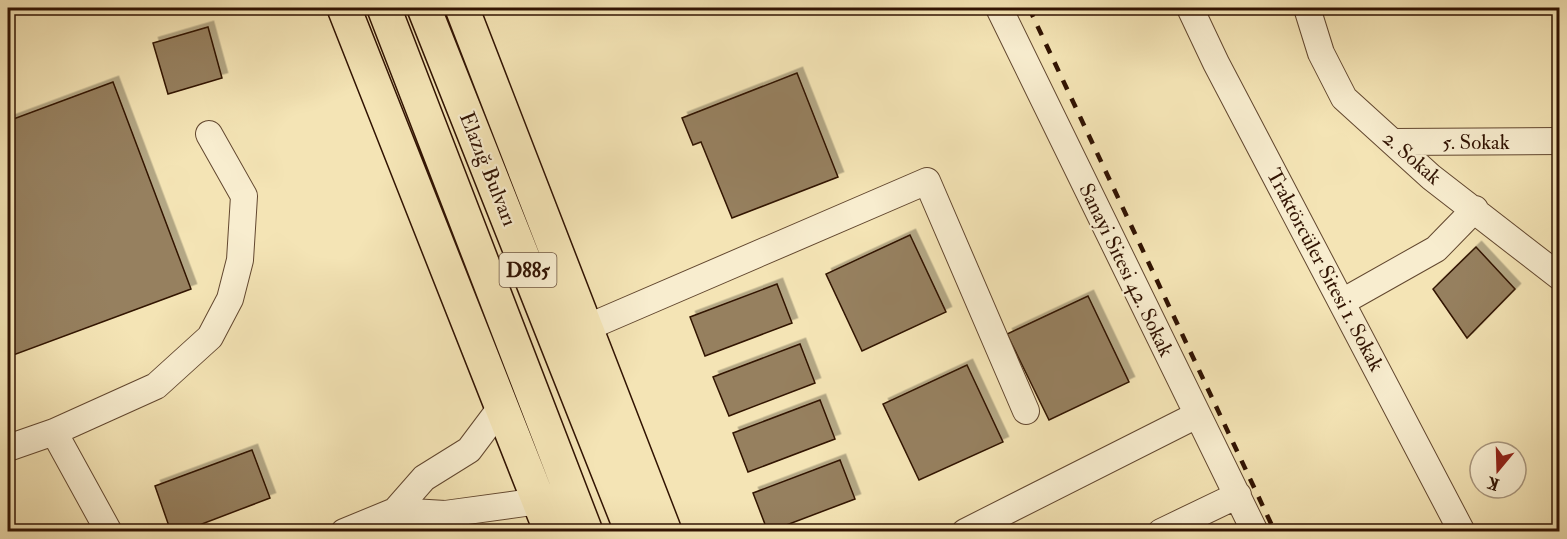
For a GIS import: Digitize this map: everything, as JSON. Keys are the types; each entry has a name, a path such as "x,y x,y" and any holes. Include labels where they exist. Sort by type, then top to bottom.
{"highway":[{"path":"344,8 551,531"},
{"name":"Elazığ Bulvarı","path":"384,8 586,531"},
{"name":"Elazığ Bulvarı","path":"424,8 632,531"},
{"path":"462,8 665,531"}],"street":[{"name":"Sanayi Sitesi 42. Sokak","path":"999,8 1255,531"},
{"name":"Traktörcüler Sitesi 1. Sokak","path":"1190,8 1462,531"},
{"name":"2. Sokak","path":"1307,8 1321,53 1344,98 1431,177 1474,208 1560,277"},
{"path":"8,448 54,432 156,386 210,337 230,299 240,260 244,196 209,134"},
{"name":"5. Sokak","path":"1393,142 1560,141"},
{"path":"586,328 927,181 1026,411"},
{"path":"1342,302 1436,249 1474,208"},
{"path":"396,512 424,478 469,450 502,406"},
{"path":"965,531 1197,416"},
{"path":"54,432 109,531"},
{"path":"1161,531 1238,495"},
{"path":"344,531 396,512 445,514 539,501"}],"building":[{"path":"863,8 896,8 881,11"},
{"path":"208,27 222,78 168,94 153,43"},
{"path":"797,73 838,177 732,218 701,142 693,145 682,118"},
{"path":"113,82 191,289 8,357 8,121"},
{"path":"910,235 946,312 862,351 826,274"},
{"path":"1476,247 1515,289 1467,338 1433,289"},
{"path":"777,284 792,323 705,356 690,317"},
{"path":"1088,296 1129,382 1049,420 1007,334"},
{"path":"800,344 815,383 729,416 713,377"},
{"path":"967,365 1003,442 919,480 883,404"},
{"path":"820,400 835,439 748,472 733,433"},
{"path":"252,450 270,498 181,532 171,532 155,486"},
{"path":"840,460 855,499 768,532 753,493"}],"railway":[{"path":"1029,8 1275,532"}]}
